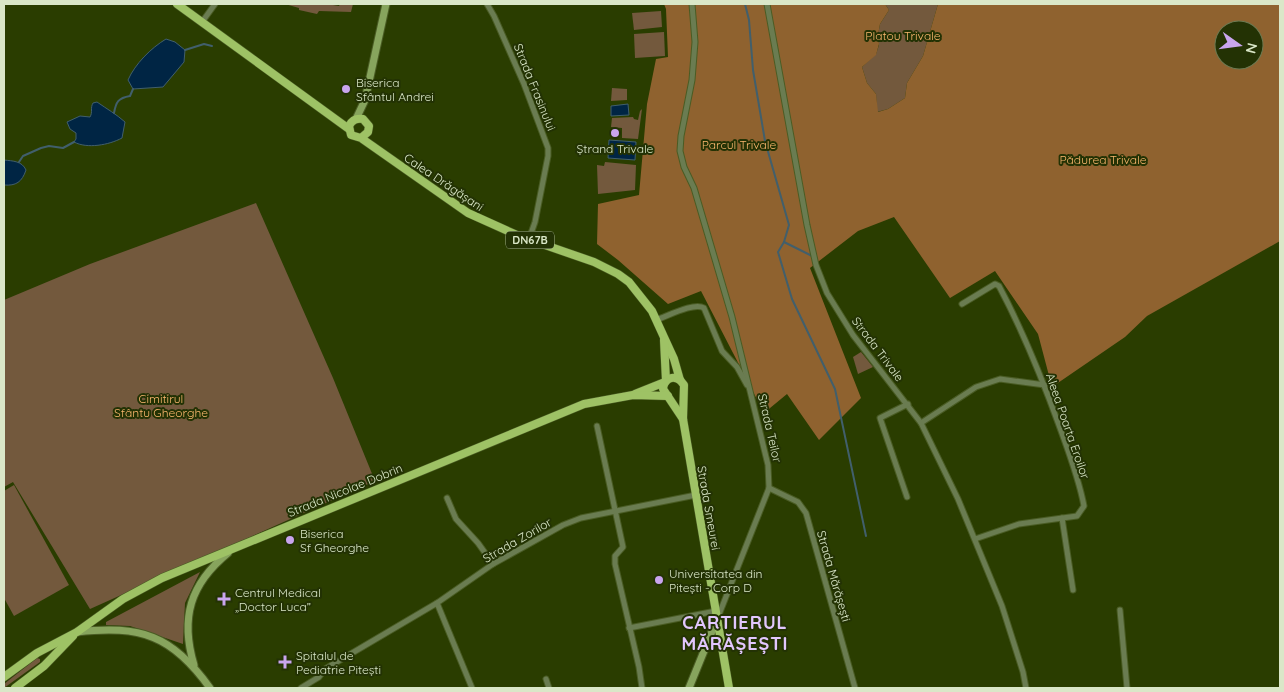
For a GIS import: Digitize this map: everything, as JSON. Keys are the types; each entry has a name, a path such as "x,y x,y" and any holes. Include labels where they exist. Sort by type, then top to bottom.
{"main road":[{"path":"177,4 329,115 352,123 365,121 368,126 368,132 361,138 351,135 352,123"},
{"name":"Calea Drăgășani","path":"368,132 382,154"},
{"name":"Calea Drăgășani","path":"361,138 468,213 492,225 594,262 618,274 637,290 656,320 674,359 680,380"},
{"name":"Calea Drăgășani","path":"664,335 666,382"},
{"path":"671,378 680,380 684,386 683,392 679,397 669,397 664,388 666,382 671,378"},
{"name":"Strada Nicolae Dobrin","path":"633,395 666,382"},
{"name":"Strada Smeurei","path":"683,392 683,419 729,688"},
{"name":"Strada Nicolae Dobrin","path":"4,677 37,653 77,632 123,599 162,578 584,404 607,398 633,395 669,397"},
{"name":"Strada Smeurei","path":"669,397 683,419"},
{"name":"Strada Nicolae Dobrin","path":"15,688 44,666 77,632"},
{"path":"37,653 44,660 44,666"}],"street":[{"path":"202,22 215,4"},
{"path":"365,121 365,100 386,4"},
{"name":"Strada Frasinului","path":"487,4 524,84 548,148 535,222 529,239"},
{"name":"Strada Teilor","path":"689,688 769,488 768,465 751,392 694,188 684,167 680,151 681,136 692,80 695,42 692,4"},
{"name":"Strada Trivale","path":"767,4 806,224 816,265 826,292 844,321 881,372 921,422 958,499 1002,606 1023,672 1026,688"},
{"path":"352,123 365,100"},
{"name":"Aleea Poarta Eroilor","path":"962,304 997,284 1021,328 1045,385 1070,456 1084,506 1077,516 1019,524 975,539"},
{"path":"656,320 692,307 701,306 704,308 722,351 737,367 751,392"},
{"path":"921,422 976,387 1000,379 1045,385"},
{"path":"907,497 880,418 908,404"},
{"path":"596,426 622,547 615,556 615,564 642,688"},
{"name":"Strada Mărășești","path":"769,488 798,502 806,513 855,688"},
{"name":"Strada Zorilor","path":"301,688 319,677 325,669 438,603 492,564 563,525 581,518 696,495"},
{"path":"447,498 456,519 478,543 492,564"},
{"path":"1062,518 1073,590"},
{"path":"195,668 189,647 188,625 189,610 194,594 203,578 215,563 232,550"},
{"path":"438,603 472,688"},
{"path":"1120,610 1127,688"},
{"path":"629,628 716,611"},
{"path":"77,632 109,630 146,634 171,646 195,668 210,688"},
{"path":"546,679 548,688"}],"green space":[{"path":"285,4 327,4 339,6 340,4 353,4 351,12 319,11 317,14 299,10 299,8"},
{"name":"Pădurea Trivale","path":"664,4 885,4 889,10 880,24 879,44 876,55 862,67 867,83 876,94 878,112 888,109 905,98 907,83 923,56 938,4 1280,4 1280,241 1147,316 1125,337 1052,387 1038,334 995,271 950,298 894,217 858,231 810,268 861,398 819,440 787,394 764,413 701,291 668,304 597,244 598,204 639,195 647,104 656,59 668,57 666,9"},
{"name":"Platou Trivale","path":"885,4 938,4 923,56 907,83 905,98 888,109 877,112 876,94 867,83 862,67 876,54 879,45 880,24 889,10"},
{"path":"661,11 662,27 634,30 632,13"},
{"path":"664,32 665,56 635,58 634,34"},
{"path":"612,88 627,89 627,100 611,101"},
{"path":"642,109 638,139 622,138 622,128 611,127 612,118 633,117 638,120"},
{"path":"605,162 636,165 635,190 598,194 597,165 604,166"},
{"name":"Cimitirul Sfântu Gheorghe","path":"256,203 333,378 375,481 90,609 13,482 4,487 4,300 90,264"},
{"path":"861,352 873,367 858,374 853,357"},
{"path":"14,485 69,585 14,616 4,598 4,491"},
{"path":"200,572 185,603 183,644 130,626 106,625 106,622"},
{"path":"37,658 40,659 40,662 4,688 4,684"}],"water":[{"path":"166,39 175,42 185,50 184,62 163,87 133,89 128,80 135,68 149,52"},
{"path":"97,102 125,122 122,138 111,143 98,145 85,145 74,142 76,133 70,129 67,122 80,116 90,117 92,105"},
{"path":"628,104 629,115 611,116 611,106"},
{"path":"609,140 636,142 635,160 608,158"},
{"path":"4,160 17,162 26,170 20,180 12,185 4,185"}],"waterway":[{"path":"745,4 749,20 753,70 765,141 789,225 784,242 778,252 792,299 835,389 866,536"},
{"path":"185,50 204,44 212,46"},
{"path":"114,113 118,101 130,96 133,89"},
{"path":"19,162 23,156 41,148 49,146 63,148 74,142"},
{"path":"784,242 812,256"}],"place":[{"name":"Biserica Sfântul Andrei","path":"346,89"},
{"name":"Ștrand Trivale","path":"615,133"},
{"name":"Biserica Sf Gheorghe","path":"290,540"},
{"name":"Universitatea din Pitești - Corp D","path":"659,580"},
{"name":"Centrul Medical „Doctor Luca”","path":"224,599"},
{"name":"Spitalul de Pediatrie Pitești","path":"285,662"}],"district":[{"name":"CARTIERUL MĂRĂȘEȘTI","path":"735,632"}],"park label":[{"name":"Parcul Trivale","path":"739,144"}]}
